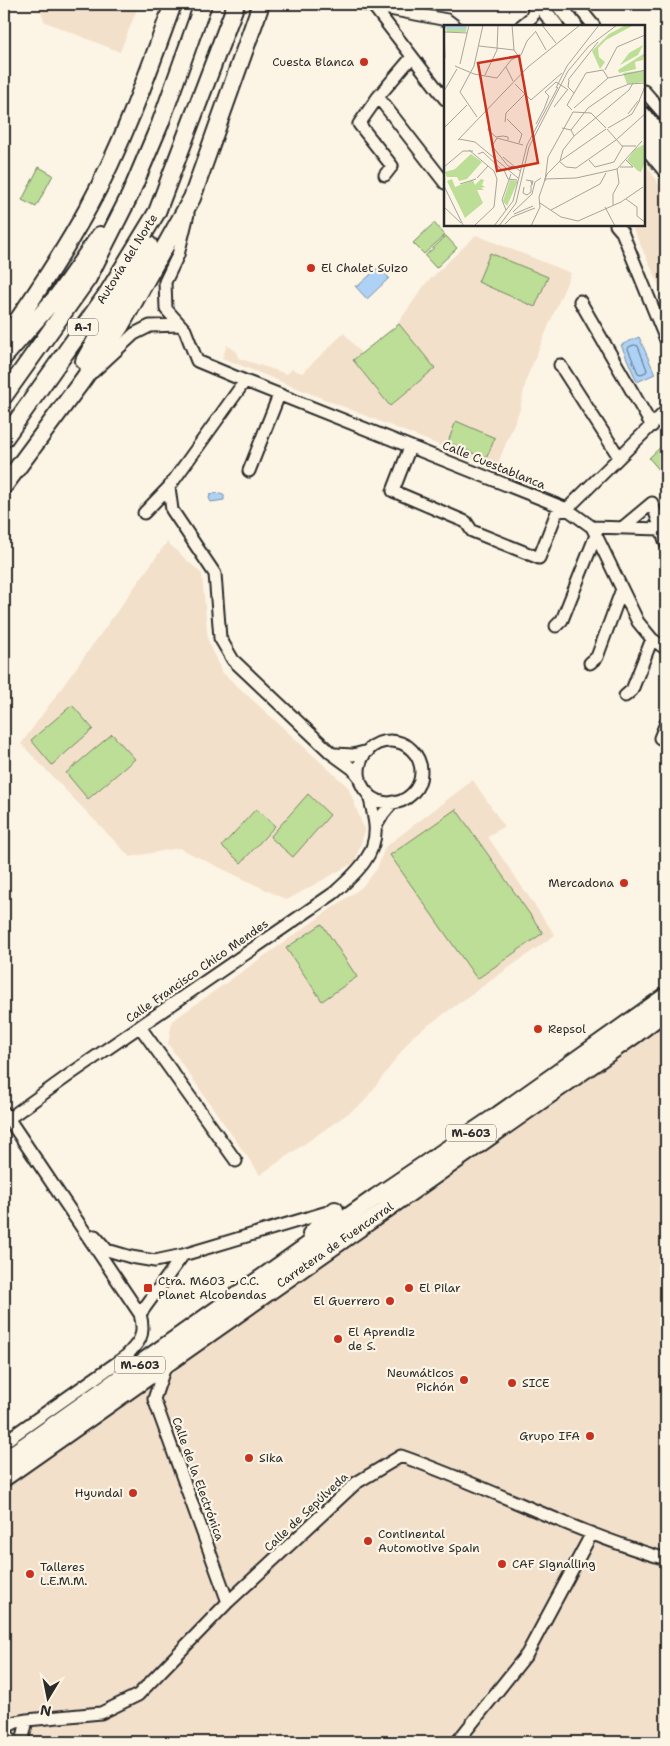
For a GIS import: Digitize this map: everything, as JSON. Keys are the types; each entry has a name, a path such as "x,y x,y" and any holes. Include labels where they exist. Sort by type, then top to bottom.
{"highway":[{"path":"4,340 46,280 89,207 123,134 172,4"},
{"name":"Autovía del Norte","path":"4,396 88,278 130,195 160,124 203,4"},
{"name":"Autovía del Norte","path":"4,439 107,294 157,212 236,4"},
{"path":"4,486 120,327 192,198 261,4"},
{"path":"4,357 58,295 130,195"},
{"path":"4,476 80,369 120,300 154,236 157,212"},
{"name":"Carretera de Fuencarral","path":"4,1460 666,996"},
{"name":"Carretera de Fuencarral","path":"4,1478 636,1034 666,1010"},
{"path":"275,1269 335,1210"}],"main road":[{"path":"538,4 555,25"},
{"path":"558,4 574,25"},
{"path":"645,125 666,157"},
{"path":"647,148 666,171"}],"street":[{"path":"521,25 532,17 538,4"},
{"path":"576,4 593,25"},
{"path":"369,5 447,20 454,25"},
{"path":"369,5 444,98"},
{"path":"385,175 392,166 359,124 378,97 412,57"},
{"path":"645,91 666,116"},
{"path":"378,97 444,181"},
{"path":"645,114 666,137"},
{"path":"647,148 666,178"},
{"name":"Calle Cuestablanca","path":"192,198 178,255 165,282 166,309 185,330 197,361 567,509 594,531"},
{"path":"617,226 622,232 666,340"},
{"path":"580,301 652,426"},
{"path":"82,381 134,334 150,326 180,325"},
{"path":"560,365 620,457"},
{"path":"144,513 169,487 245,381"},
{"path":"249,471 279,394"},
{"path":"410,446 393,491 466,522 472,531 539,558 557,512 567,509 666,412"},
{"path":"169,487 172,510 215,574 220,638 233,660 331,753 353,769 369,794 378,800 393,802 406,798 420,782 420,761 406,745 396,742 381,743 368,751 353,755 331,753"},
{"path":"622,528 652,503 666,544"},
{"path":"594,531 622,528 661,529"},
{"path":"594,531 638,622 652,639 666,649"},
{"path":"556,626 562,620 594,531"},
{"path":"590,663 597,657 622,589"},
{"path":"625,696 632,690 652,639"},
{"path":"660,738 666,723"},
{"path":"360,778 360,768 368,751"},
{"name":"Calle Francisco Chico Mendes","path":"369,794 376,826"},
{"name":"Calle Francisco Chico Mendes","path":"5,1116 140,1027 334,893 356,874 367,860 376,826 393,802"},
{"path":"140,1027 236,1161"},
{"path":"4,1442 124,1357 139,1342 143,1325 140,1314 5,1116"},
{"path":"69,1208 108,1250 131,1257 155,1261 184,1255 335,1210"},
{"path":"140,1314 184,1255"},
{"name":"Calle de la Electrónica","path":"166,1364 154,1398 228,1602"},
{"name":"Calle de Sepúlveda","path":"4,1728 16,1722 27,1720 101,1713 138,1695 228,1602 356,1483 400,1456 636,1550 666,1558"},
{"path":"456,1742 527,1654 592,1533"},
{"path":"22,1742 27,1720"},
{"path":"4,1733 15,1742"}],"shaded area":[{"path":"33,4 139,4 120,52 45,22 38,6"},
{"path":"645,162 666,197 666,307 656,278 631,226 645,226"},
{"path":"476,235 571,273 527,377 520,409 496,468 222,358 227,345 237,352 238,358 287,374 292,369 302,373 344,333 361,353 353,360 390,406 434,368 398,323 426,283"},
{"path":"167,542 202,574 208,640 222,672 348,787 365,831 355,862 287,900 179,848 130,857 21,744"},
{"path":"473,780 504,826 488,837 555,935 413,1036 363,1103 260,1175 168,1044 172,1021 362,887 377,869 385,847"},
{"path":"666,1009 666,1742 4,1742 4,1477"}],"green space":[{"path":"39,167 53,175 36,207 22,200"},
{"path":"434,223 445,235 424,254 413,243"},
{"path":"446,236 457,248 436,268 425,256"},
{"path":"490,253 548,277 535,307 478,282"},
{"path":"399,324 435,368 390,406 353,360"},
{"path":"456,421 495,438 486,459 448,442"},
{"path":"666,442 666,478 649,458"},
{"path":"72,705 93,729 52,765 31,740"},
{"path":"112,734 135,759 88,799 66,773"},
{"path":"308,794 330,815 293,857 270,837"},
{"path":"256,809 275,826 241,863 222,846"},
{"path":"456,809 543,933 477,979 390,855"},
{"path":"322,924 357,977 322,1001 286,948"}],"water":[{"path":"379,267 389,278 367,299 355,286 358,286"},
{"path":"639,337 655,374 637,382 621,345"},
{"path":"216,493 224,495 224,500 211,502 210,495"}],"place":[{"name":"Cuesta Blanca","path":"364,62"},
{"name":"El Chalet Suizo","path":"311,268"},
{"name":"Mercadona","path":"624,883"},
{"name":"Repsol","path":"538,1029"},
{"name":"Ctra. M603 - C.C. Planet Alcobendas","path":"148,1288"},
{"name":"El Pilar","path":"409,1288"},
{"name":"El Guerrero","path":"390,1301"},
{"name":"El Aprendiz de S.","path":"338,1339"},
{"name":"Neumáticos Pichón","path":"464,1380"},
{"name":"SICE","path":"512,1383"},
{"name":"Grupo IFA","path":"590,1436"},
{"name":"Sika","path":"249,1458"},
{"name":"Hyundai","path":"133,1493"},
{"name":"Continental Automotive Spain","path":"368,1541"},
{"name":"CAF Signalling","path":"502,1564"},
{"name":"Talleres L.E.M.M.","path":"30,1574"}]}
